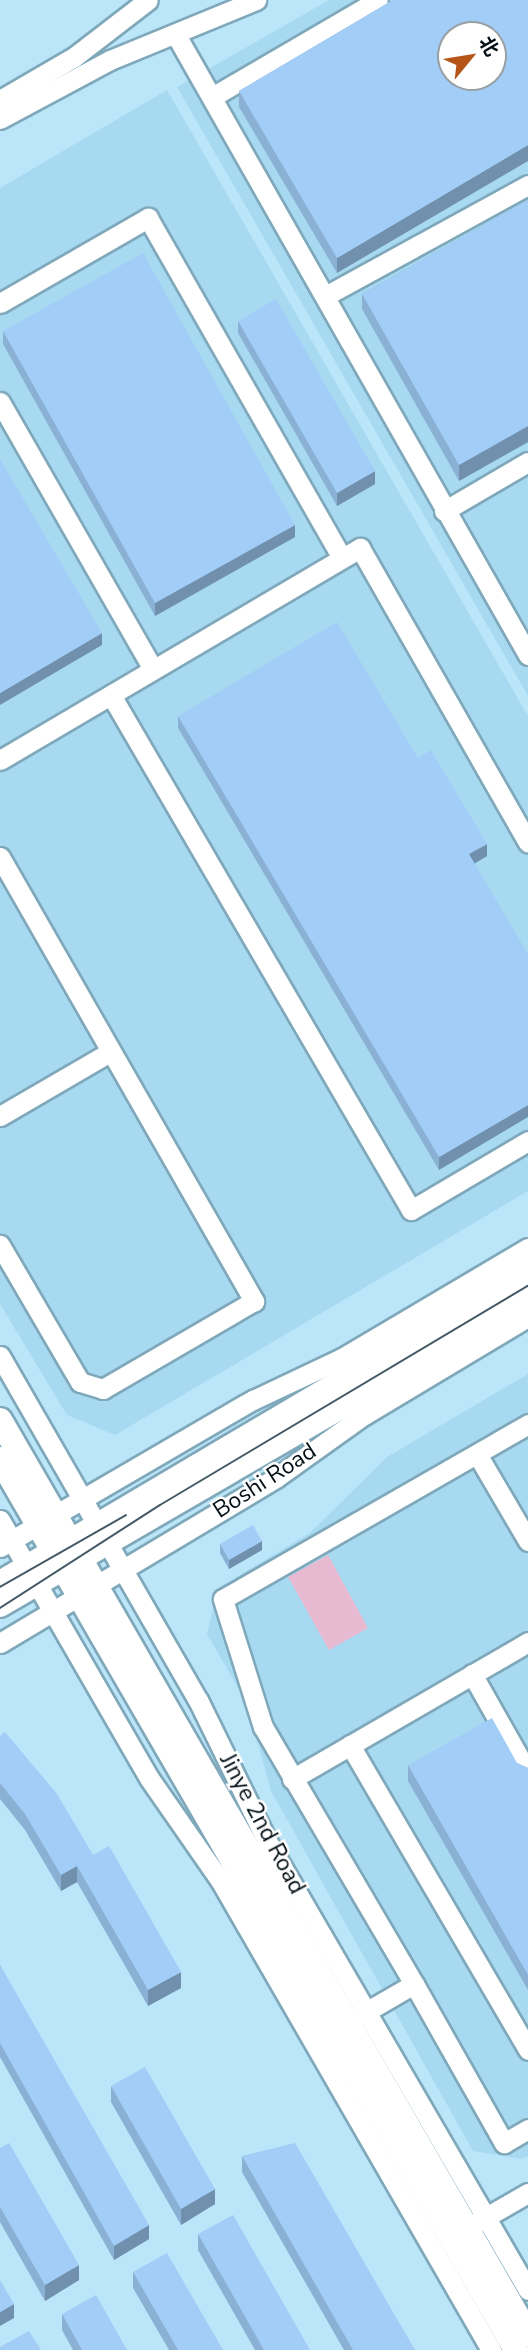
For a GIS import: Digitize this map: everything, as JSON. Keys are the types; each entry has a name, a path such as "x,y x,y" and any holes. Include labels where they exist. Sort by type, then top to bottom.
{"main road":[{"name":"Boshi Road","path":"103,1534 528,1271"},
{"name":"Boshi Road","path":"0,1605 33,1575 103,1534 528,1298"},
{"name":"Jinye 2nd Road","path":"0,1420 47,1520 67,1555 349,2022 528,2334"},
{"name":"Jinye 2nd Road","path":"0,1459 47,1520"},
{"name":"Boshi Road","path":"0,1583 33,1575"},
{"name":"Jinye 2nd Road","path":"468,2228 516,2350"}],"street":[{"path":"0,100 74,57 148,0"},
{"path":"0,119 89,69 256,0"},
{"path":"212,97 378,0"},
{"path":"176,35 327,295 444,511 528,654"},
{"path":"327,295 528,185"},
{"path":"0,303 148,218 342,558"},
{"path":"0,402 153,669"},
{"path":"444,511 528,462"},
{"path":"0,760 360,548 528,842"},
{"path":"111,695 411,1210 528,1142"},
{"path":"0,857 254,1301 103,1390 80,1382 0,1245"},
{"path":"0,1116 110,1052"},
{"path":"6,1544 253,1400 342,1358 528,1248"},
{"name":"Boshi Road","path":"0,1643 277,1477 363,1415 528,1317"},
{"name":"Jinye 2nd Road","path":"0,1356 198,1700 267,1841 349,2022"},
{"path":"528,1424 223,1599 263,1727 292,1779 414,1984 504,2143 528,2129"},
{"path":"477,1454 528,1541"},
{"path":"0,1520 6,1544 33,1575 149,1778 220,1880 491,2350"},
{"path":"292,1779 528,1642"},
{"path":"472,1674 528,1773"},
{"path":"351,1745 528,2050"},
{"path":"349,2022 414,1984"},
{"path":"468,2228 528,2193"},
{"name":"Jinye 2nd Road","path":"468,2228 528,2290"}],"shaded area":[{"path":"329,0 528,0 528,696 177,87"},
{"path":"167,90 528,716 528,1191 115,1435 67,1415 0,1304 0,188"},
{"path":"528,1374 528,2156 522,2159 473,2151 271,1791 247,1703 207,1634 218,1588 310,1533 387,1457"},
{"path":"328,1555 368,1628 329,1650 288,1577"}],"building":[{"path":"393,0 528,0 528,145 337,258 239,91"},
{"path":"528,200 528,426 459,465 362,294"},
{"path":"143,253 295,525 155,603 3,331"},
{"path":"276,299 375,471 337,493 238,321"},
{"path":"0,459 102,633 0,693"},
{"path":"337,622 418,758 431,750 487,844 469,854 528,954 528,1105 439,1157 178,716"},
{"path":"253,1525 262,1541 229,1560 220,1544"},
{"path":"492,1718 517,1763 528,1768 528,1975 408,1765"},
{"path":"5,1732 57,1794 93,1855 109,1846 181,1972 148,1990 77,1866 61,1875 25,1814 0,1783 0,1736"},
{"path":"0,1965 149,2225 114,2246 0,2043"},
{"path":"145,2067 215,2189 181,2209 111,2086"},
{"path":"9,2143 79,2265 45,2285 0,2207 0,2148"},
{"path":"295,2143 415,2350 353,2350 242,2156"},
{"path":"233,2215 310,2350 264,2350 198,2234"},
{"path":"167,2253 223,2350 178,2350 133,2272"},
{"path":"0,2280 14,2304 0,2312"},
{"path":"96,2295 127,2350 82,2350 62,2314"},
{"path":"29,2331 41,2350 0,2350 0,2347"}],"tram line":[{"path":"0,1608 160,1505 528,1286"},
{"path":"0,1587 126,1515"}]}
